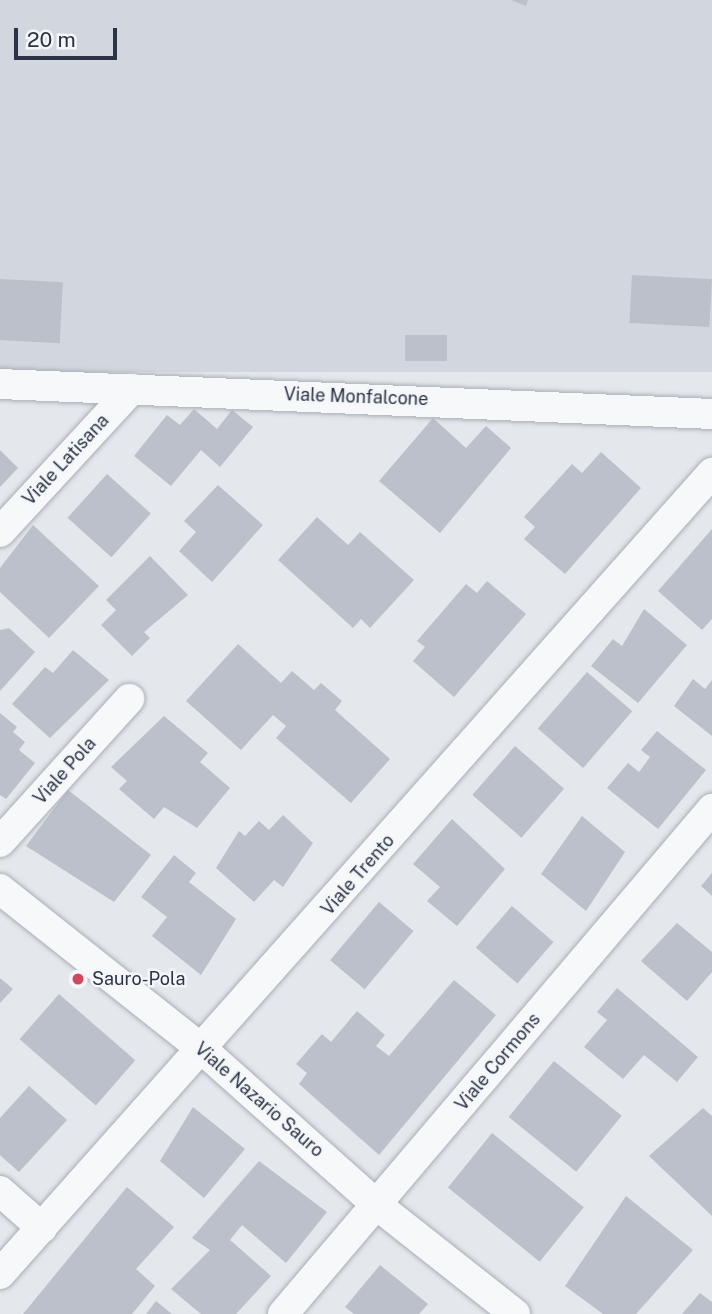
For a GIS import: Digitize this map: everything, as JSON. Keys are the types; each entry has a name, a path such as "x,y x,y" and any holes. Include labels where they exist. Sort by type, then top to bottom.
{"street":[{"name":"Viale Monfalcone","path":"0,384 712,414"},
{"name":"Viale Latisana","path":"0,532 132,389"},
{"name":"Viale Trento","path":"0,1274 204,1050 712,472"},
{"name":"Viale Pola","path":"0,842 129,699"},
{"name":"Viale Cormons","path":"284,1314 712,809"},
{"name":"Viale Nazario Sauro","path":"0,889 204,1050 377,1205 515,1314"},
{"path":"0,1191 42,1228"}],"shaded area":[{"path":"0,0 712,0 712,372 0,372"}],"building":[{"path":"511,0 528,0 526,6"},
{"path":"632,275 712,279 709,327 629,323"},
{"path":"0,279 63,282 60,343 0,340"},
{"path":"405,335 447,335 447,361 405,361"},
{"path":"194,409 217,429 232,410 253,427 220,467 201,450 171,486 134,456 167,415 180,425"},
{"path":"433,418 466,448 486,426 511,448 440,533 379,481"},
{"path":"0,450 18,468 0,487"},
{"path":"601,452 641,488 565,574 524,539 535,527 524,517 572,464 582,473"},
{"path":"107,474 151,513 111,557 68,518"},
{"path":"218,485 263,525 212,582 179,551 196,532 184,521"},
{"path":"317,517 348,545 360,532 414,580 370,628 361,619 353,628 278,560"},
{"path":"33,525 99,586 49,638 0,592 0,568"},
{"path":"712,529 712,619 702,630 658,591"},
{"path":"150,556 188,595 144,632 150,638 132,656 101,625 116,610 106,600"},
{"path":"487,581 526,614 454,697 413,661 425,647 417,641 466,584 477,593"},
{"path":"644,609 687,645 638,703 591,666 613,639 622,646"},
{"path":"9,628 35,652 0,691 0,630"},
{"path":"238,644 281,683 292,671 314,690 321,683 342,701 335,710 390,759 351,803 276,738 286,726 273,715 241,750 186,701"},
{"path":"73,650 109,680 50,738 12,704 45,667 53,673"},
{"path":"587,672 632,711 583,768 538,729"},
{"path":"693,679 705,689 712,680 712,736 674,706"},
{"path":"0,713 17,727 13,732 25,742 19,750 35,763 6,799 0,795"},
{"path":"164,716 208,753 200,762 230,788 197,828 164,807 154,819 119,789 127,781 111,767"},
{"path":"657,731 706,770 658,829 607,788 628,763 639,772 650,757 641,750"},
{"path":"515,746 564,789 521,838 472,795"},
{"path":"68,790 151,855 114,902 26,846"},
{"path":"283,815 313,843 283,887 274,880 254,902 216,868 239,831 245,836 259,821 269,830"},
{"path":"582,816 625,852 586,911 541,874"},
{"path":"452,819 505,869 457,926 427,901 440,887 413,864"},
{"path":"174,855 196,873 189,882 236,919 201,975 152,936 167,917 141,897"},
{"path":"712,873 712,896 701,886"},
{"path":"379,902 413,931 365,989 330,960"},
{"path":"512,906 554,942 517,984 476,948"},
{"path":"677,923 712,952 712,972 687,1001 641,961"},
{"path":"0,978 13,989 0,1003"},
{"path":"454,980 496,1015 379,1155 299,1084 307,1073 296,1064 322,1034 331,1042 357,1011 385,1035 376,1046 389,1056"},
{"path":"617,988 698,1057 677,1082 644,1055 623,1079 584,1047 607,1020 597,1012"},
{"path":"59,994 135,1060 96,1106 20,1039"},
{"path":"554,1061 622,1116 576,1172 509,1117"},
{"path":"29,1086 67,1120 19,1172 0,1155 0,1118"},
{"path":"193,1107 245,1149 204,1198 160,1161"},
{"path":"703,1108 712,1116 712,1216 649,1156"},
{"path":"492,1133 584,1207 540,1262 448,1187"},
{"path":"259,1161 327,1212 286,1263 242,1225 230,1240 271,1276 236,1314 201,1314 171,1289 210,1250 192,1238"},
{"path":"127,1187 174,1227 136,1269 155,1286 132,1314 23,1314"},
{"path":"626,1196 693,1250 636,1314 603,1314 565,1286"},
{"path":"380,1265 428,1304 419,1314 354,1314 345,1307"},
{"path":"700,1293 712,1302 712,1314 682,1314"},
{"path":"156,1301 172,1314 146,1314"}],"place":[{"name":"Sauro-Pola","path":"78,979"}]}
